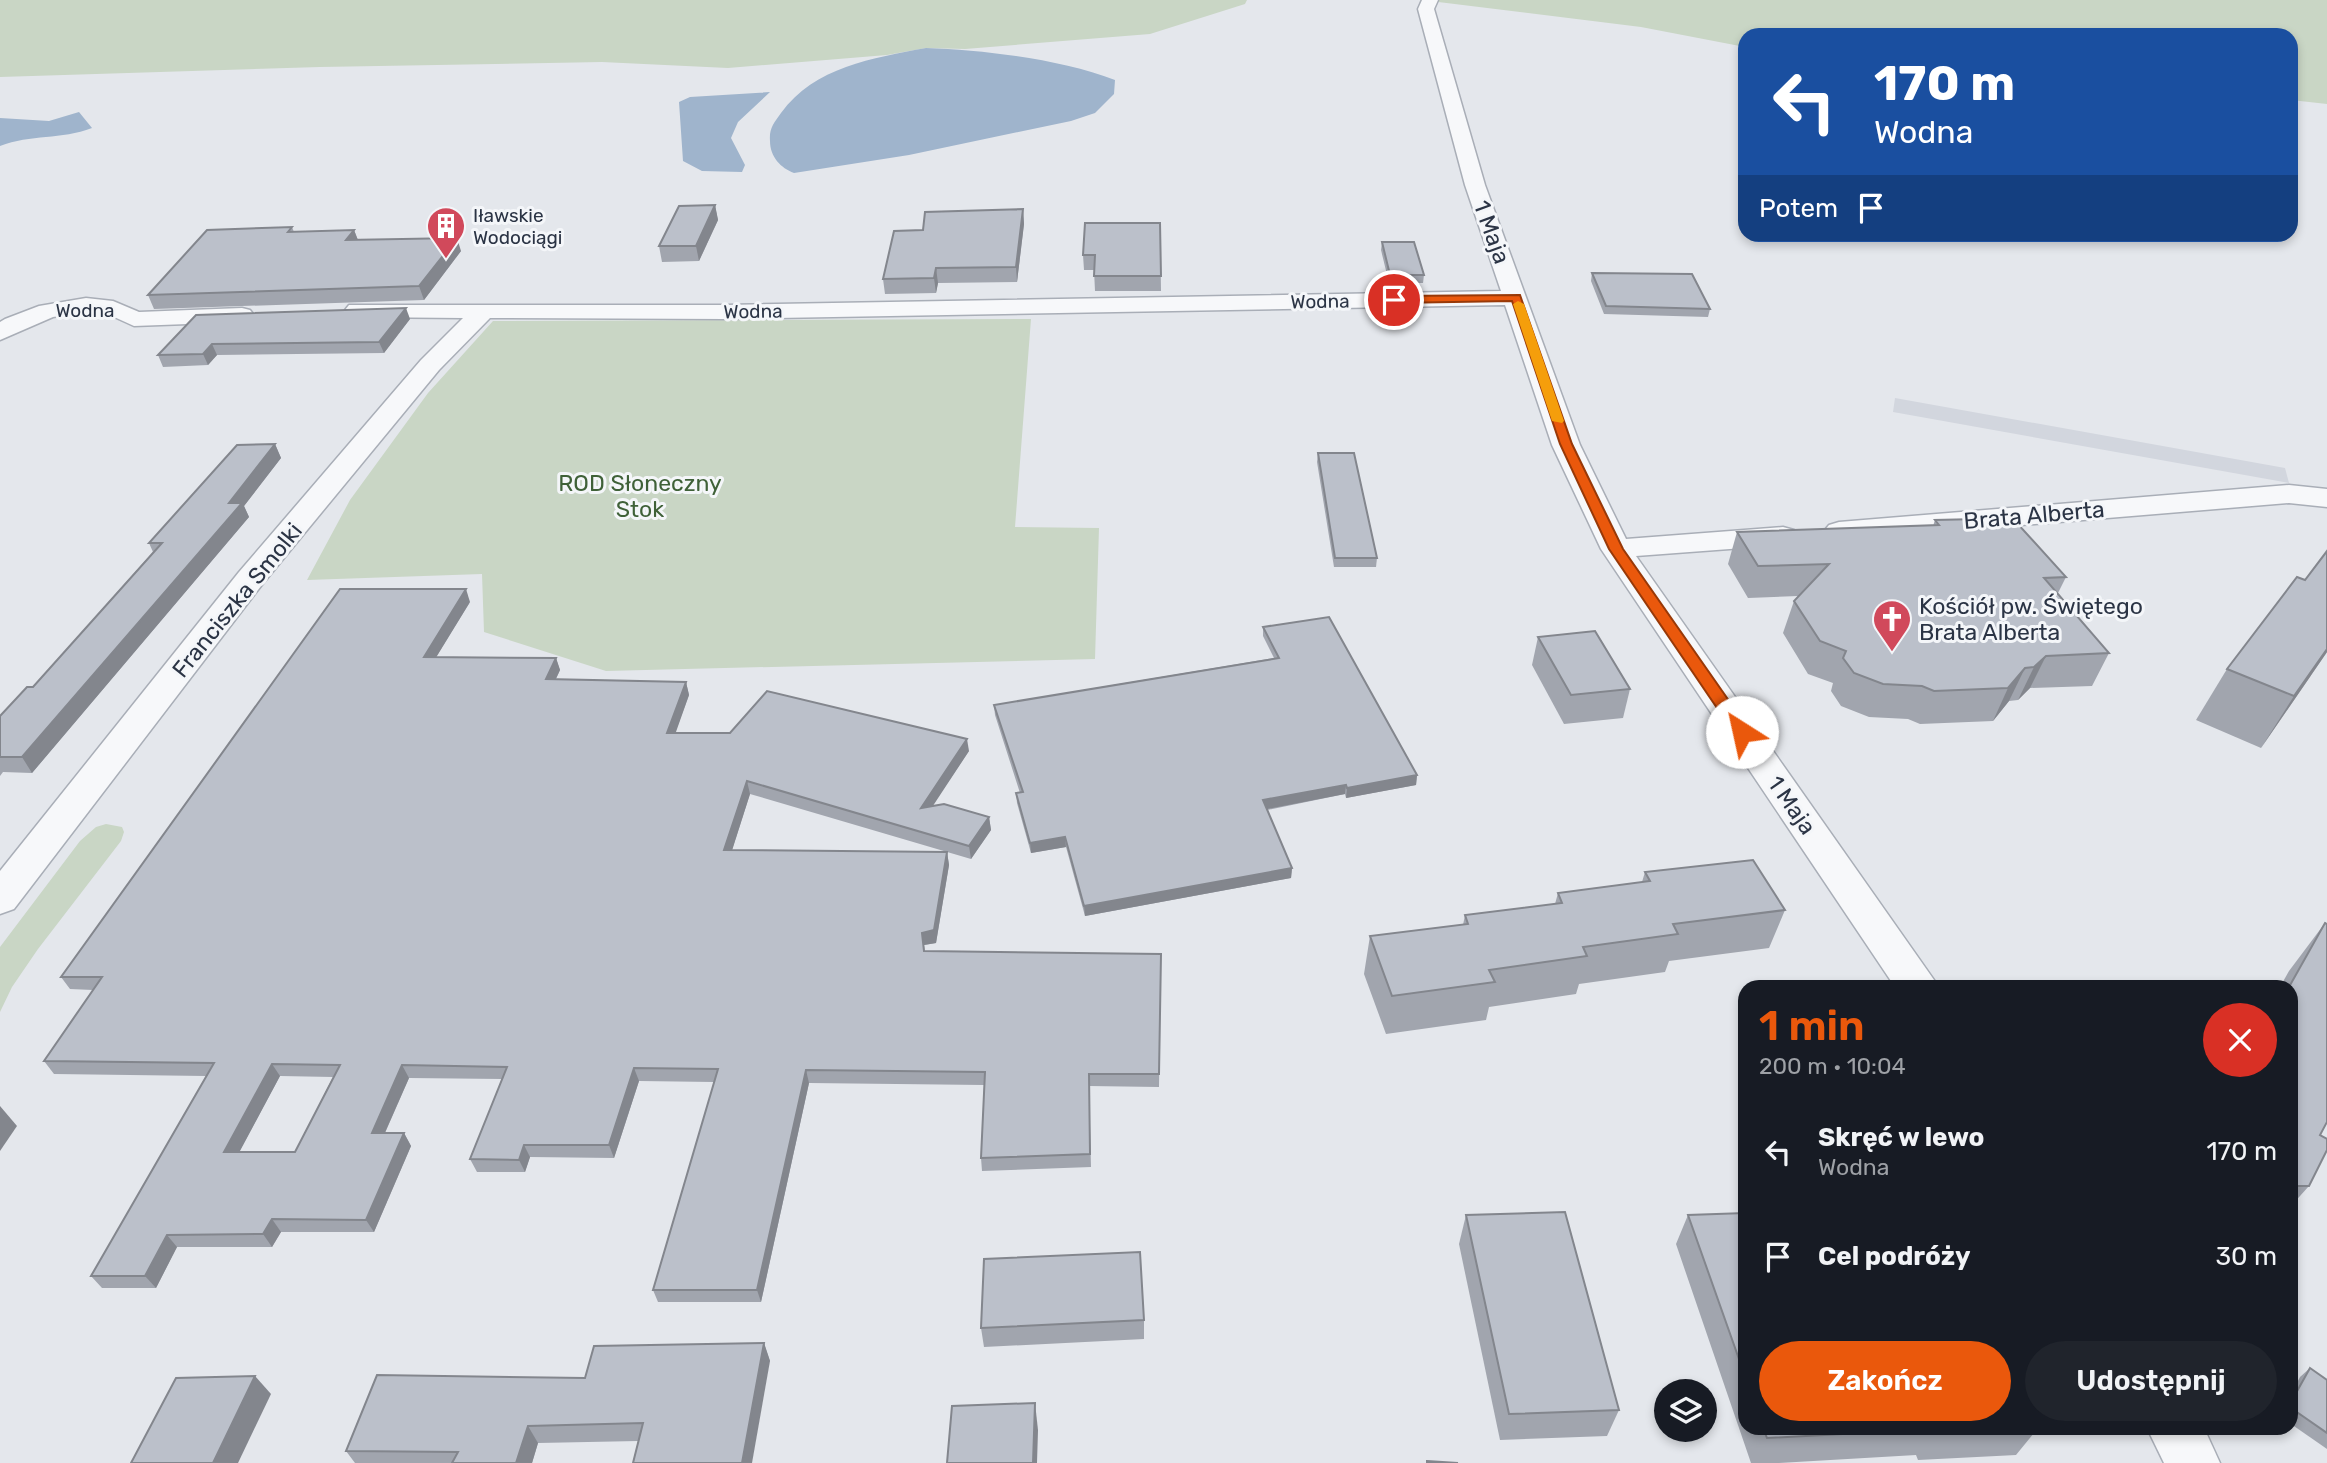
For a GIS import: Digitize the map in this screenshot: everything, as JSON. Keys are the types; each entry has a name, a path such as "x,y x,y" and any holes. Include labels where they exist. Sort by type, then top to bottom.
{"street":[{"name":"1 Maja","path":"1430,0 1426,9 1475,185 1566,444 1616,549 1913,980"},
{"name":"Wodna","path":"335,311 726,312 1516,298"},
{"name":"Wodna","path":"0,333 15,321 48,309 123,309 134,319 268,314"},
{"name":"Franciszka Smolki","path":"0,899 250,579 430,365 484,310"},
{"name":"Brata Alberta","path":"1616,549 2289,494 2327,498"},
{"path":"2178,1435 2193,1463"}],"shaded area":[{"path":"1895,398 2285,468 2289,483 1893,412"}],"green space":[{"path":"0,0 1247,0 1245,4 1150,34 965,49 926,48 887,55 728,68 602,62 0,77"},
{"path":"1422,0 2327,0 2327,104 2298,101 2298,28 1738,28 1738,46 1641,27"},
{"name":"ROD Słoneczny Stok","path":"1031,319 1015,527 1099,528 1095,659 606,671 484,632 482,574 307,580 350,500 428,393 493,321"},
{"path":"106,824 122,827 124,832 121,841 38,949 12,987 0,1012 0,947 80,841 96,827"}],"water":[{"path":"926,48 997,53 1070,66 1115,80 1114,94 1095,113 1071,121 909,155 794,173 777,161 770,147 772,126 795,97 810,85 846,67"},
{"path":"770,92 738,122 731,138 745,165 742,172 702,171 683,161 679,102 690,97"},
{"path":"79,112 92,128 0,146 0,118 49,121"}],"building":[{"path":"715,205 696,246 659,246 679,206"},
{"path":"1023,209 1016,267 936,268 934,278 883,279 894,231 923,230 925,212"},
{"path":"1085,223 1160,223 1161,276 1094,276 1095,255 1083,255"},
{"path":"292,227 288,232 354,230 346,240 457,238 419,286 148,295 207,230"},
{"path":"1382,242 1414,242 1424,275 1390,275"},
{"path":"1592,273 1692,274 1710,309 1606,306"},
{"path":"406,308 379,342 212,344 203,354 158,355 196,315"},
{"path":"275,444 229,503 242,503 22,757 0,757 0,716 27,687 33,687 162,543 149,543 237,445"},
{"path":"1318,453 1354,453 1377,558 1335,558"},
{"path":"1979,519 1984,524 2016,522 2066,577 2044,578 2109,653 2046,656 2034,667 2025,668 2008,688 1934,691 1922,686 1883,684 1854,673 1843,658 1846,651 1820,641 1794,601 1829,564 1758,566 1737,532 1939,525 1935,520"},
{"path":"2327,551 2327,649 2294,696 2227,669 2297,577 2305,580"},
{"path":"340,589 466,589 424,657 556,658 546,679 686,682 667,733 730,733 767,691 967,739 921,808 944,804 989,817 969,846 747,781 724,850 947,852 934,930 922,933 924,951 1161,954 1159,1074 1089,1074 1090,1154 981,1158 985,1072 806,1070 757,1290 653,1290 718,1069 634,1068 609,1145 524,1145 519,1160 470,1159 507,1067 402,1065 372,1133 404,1133 366,1220 272,1219 263,1234 167,1235 145,1276 91,1276 214,1063 44,1061 102,977 61,977","holes":["272,1064 340,1065 295,1152 224,1152"]},
{"path":"1329,617 1417,775 1263,800 1292,868 1084,906 1065,837 1030,843 1016,793 1023,792 994,705 1279,658 1263,627"},
{"path":"1595,631 1630,689 1571,695 1538,637"},
{"path":"1753,860 1785,910 1673,924 1678,934 1583,947 1587,956 1489,970 1495,982 1392,996 1370,936 1468,924 1465,915 1562,903 1558,893 1650,881 1645,872"},
{"path":"2325,923 2327,924 2327,1122 2320,1135 2327,1139 2327,1150 2309,1186 2298,1186 2298,980 2293,980"},
{"path":"1565,1212 1619,1410 1509,1414 1466,1215"},
{"path":"1738,1213 1738,1356 1688,1215"},
{"path":"1140,1252 1144,1320 981,1328 984,1259"},
{"path":"764,1343 742,1463 633,1463 643,1423 528,1426 516,1463 452,1463 458,1452 346,1451 377,1375 585,1378 594,1346"},
{"path":"2310,1368 2327,1380 2327,1433 2298,1413 2298,1389"},
{"path":"255,1376 213,1463 131,1463 176,1378"},
{"path":"1035,1403 1033,1463 947,1463 952,1406"},
{"path":"1766,1435 1823,1435 1767,1438"},
{"path":"1427,1461 1458,1463 1427,1463"}],"slow traffic":[{"path":"1518,304 1558,421"}],"place":[{"name":"Iławskie Wodociągi","path":"446,260"},
{"name":"Kościół pw. Świętego Brata Alberta","path":"1892,653"}],"route":[{"path":"1394,300 1516,298 1566,444 1616,549 1742,732"}]}
